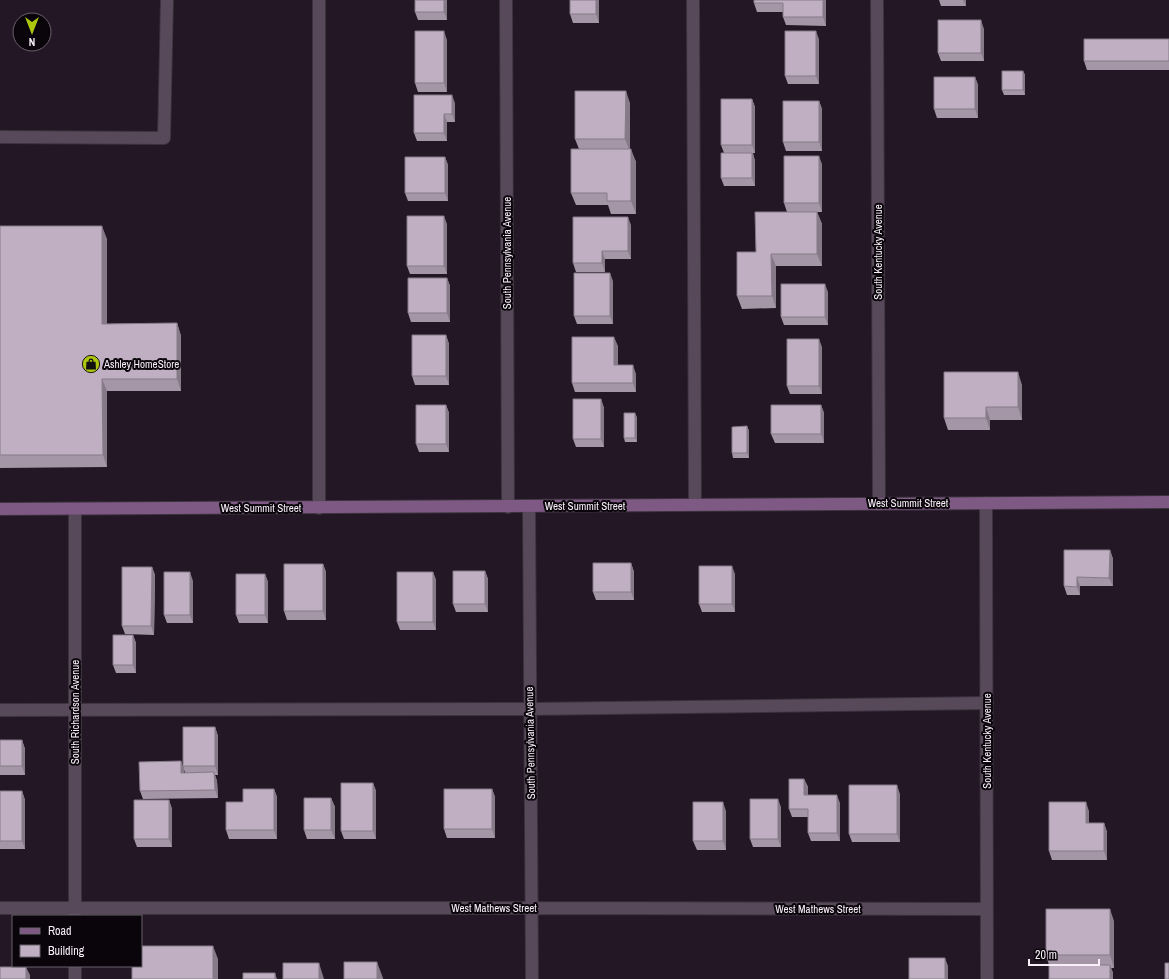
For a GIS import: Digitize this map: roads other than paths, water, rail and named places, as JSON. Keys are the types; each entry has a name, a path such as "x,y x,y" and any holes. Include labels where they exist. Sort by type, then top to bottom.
{"street":[{"path":"0,137 164,138 167,0"},
{"path":"319,0 319,508"},
{"name":"South Pennsylvania Avenue","path":"506,0 508,507"},
{"path":"693,0 695,505"},
{"name":"South Kentucky Avenue","path":"877,0 879,504"},
{"name":"West Summit Street","path":"0,509 1169,502"},
{"name":"South Kentucky Avenue","path":"986,503 987,979"},
{"name":"South Pennsylvania Avenue","path":"529,506 532,979"},
{"name":"South Richardson Avenue","path":"75,509 75,912"},
{"path":"0,710 530,709 987,703"},
{"name":"West Mathews Street","path":"0,908 75,912 532,908 987,909"},
{"path":"75,967 75,979"}],"place":[{"name":"Ashley HomeStore","path":"91,364"}]}
